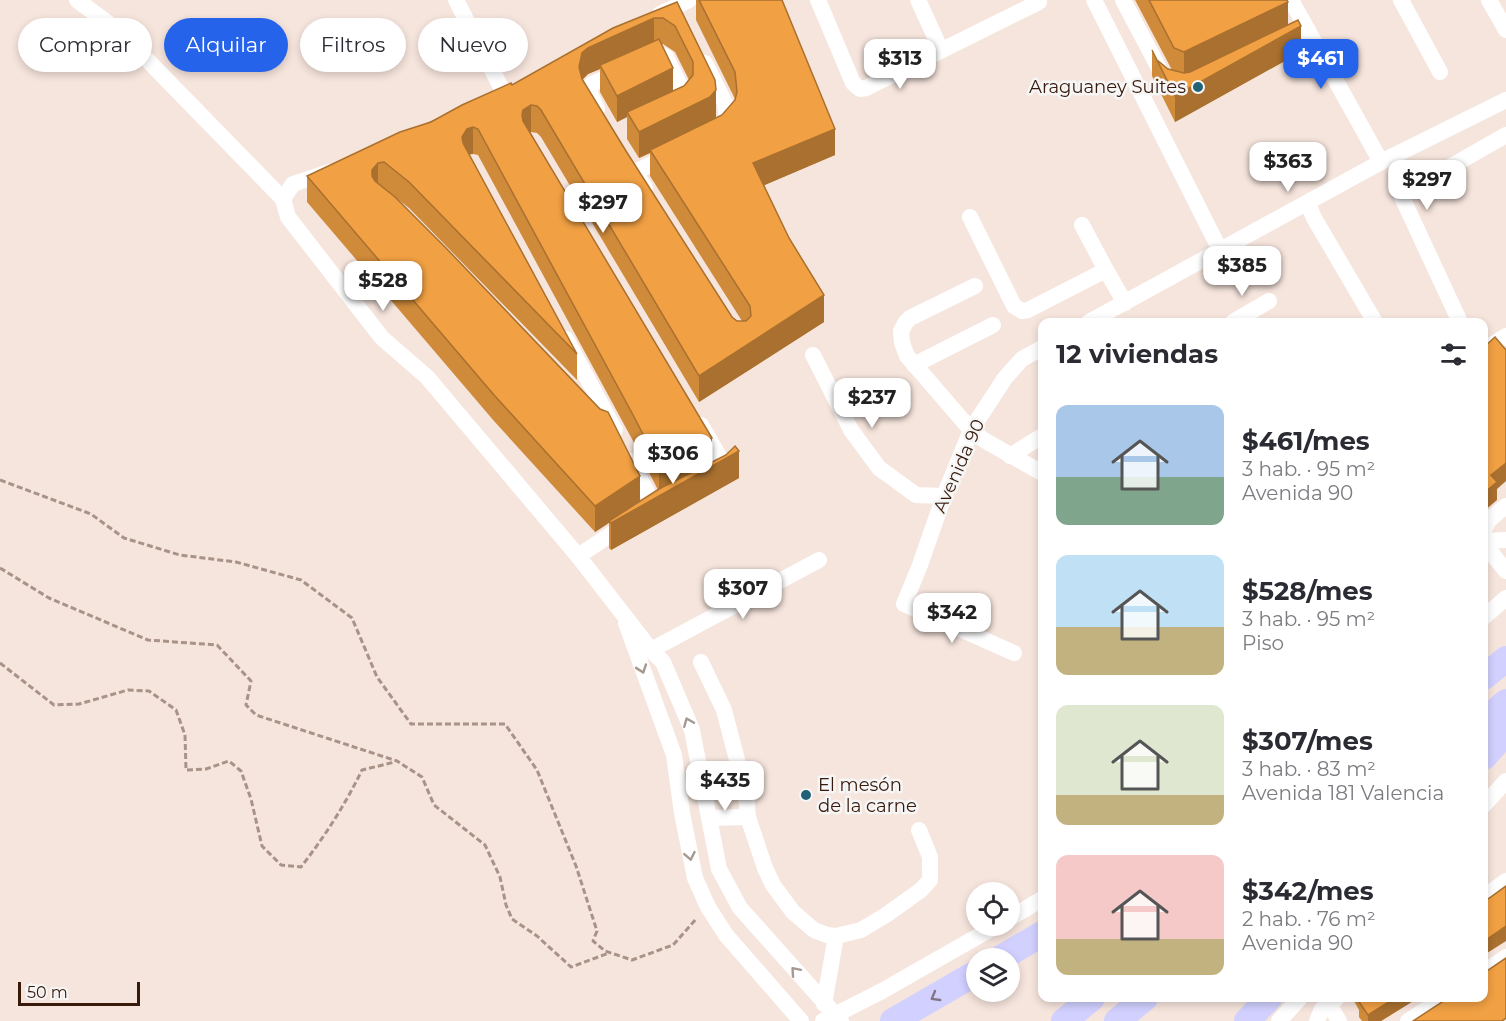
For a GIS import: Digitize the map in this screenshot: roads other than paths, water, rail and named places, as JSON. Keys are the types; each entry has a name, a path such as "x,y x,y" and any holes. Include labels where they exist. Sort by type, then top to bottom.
{"highway":[{"path":"1488,661 1506,650"},
{"path":"1488,674 1506,659"},
{"path":"1488,718 1506,702"},
{"path":"1488,752 1506,732"},
{"path":"1018,948 1038,936"},
{"path":"892,1021 966,979"},
{"path":"1064,1021 1087,1002"},
{"path":"1117,1021 1140,1002"},
{"path":"1247,1021 1265,1002"}],"street":[{"path":"77,0 120,32 283,199 288,217 381,338 427,377 579,556 622,614 663,662 692,730 719,869 740,908 831,1015"},
{"path":"456,0 505,95"},
{"path":"818,0 854,84 860,89 1039,2"},
{"path":"918,0 941,50"},
{"path":"1094,0 1220,250"},
{"path":"1123,0 1166,81 1174,87"},
{"path":"1291,0 1381,162"},
{"path":"1401,0 1440,72"},
{"path":"1489,0 1506,30"},
{"path":"642,23 671,4 686,24"},
{"path":"1265,51 1308,30"},
{"path":"697,46 725,103 727,120 717,132 707,137"},
{"path":"604,120 591,100 589,91 592,84 659,54 666,57 684,93 679,103 658,113"},
{"path":"1097,318 1381,162 1506,100"},
{"path":"1458,318 1401,195 1506,135"},
{"path":"654,202 635,172 686,147"},
{"path":"283,199 293,184 349,165"},
{"path":"1308,203 1314,218 1373,318"},
{"path":"970,217 1014,306 1022,311 1106,270"},
{"path":"1082,225 1125,303"},
{"path":"975,286 910,318 901,331 902,343 907,356 971,430 1010,456 1038,471"},
{"path":"1240,318 1269,301"},
{"path":"556,320 654,506"},
{"path":"914,364 993,325"},
{"path":"1488,347 1506,336"},
{"name":"Avenida 90","path":"1014,653 904,604 971,430 1005,378 1022,359 1038,350"},
{"path":"813,355 851,430 879,468 916,495 944,496"},
{"path":"583,402 623,444"},
{"path":"693,413 725,469 702,482"},
{"path":"1010,456 1038,438"},
{"path":"579,556 673,496"},
{"path":"1488,525 1490,519 1506,506"},
{"path":"1488,537 1506,540"},
{"path":"1488,542 1506,571"},
{"path":"651,650 819,560"},
{"path":"1488,614 1506,598"},
{"path":"622,614 674,755 682,813 695,878 708,907 726,935 801,1021"},
{"path":"701,662 724,710 746,794 748,817 765,868 773,885 793,912 814,930 836,936 861,930 921,890 930,880 930,857 919,830"},
{"path":"1488,800 1506,781"},
{"path":"709,819 748,817"},
{"path":"1488,894 1506,881"},
{"path":"708,907 732,895"},
{"path":"1020,912 1038,901"},
{"path":"831,1015 836,936"},
{"path":"831,1015 882,991 978,936"},
{"path":"1488,969 1506,957"},
{"path":"1280,1021 1297,1002"},
{"path":"1317,1021 1322,1009 1332,1002"},
{"path":"1333,1002 1339,1021"},
{"path":"1407,1021 1438,1002"}],"place":[{"name":"Araguaney Suites","path":"1198,87"},
{"name":"El mesón de la carne","path":"806,795"}]}
